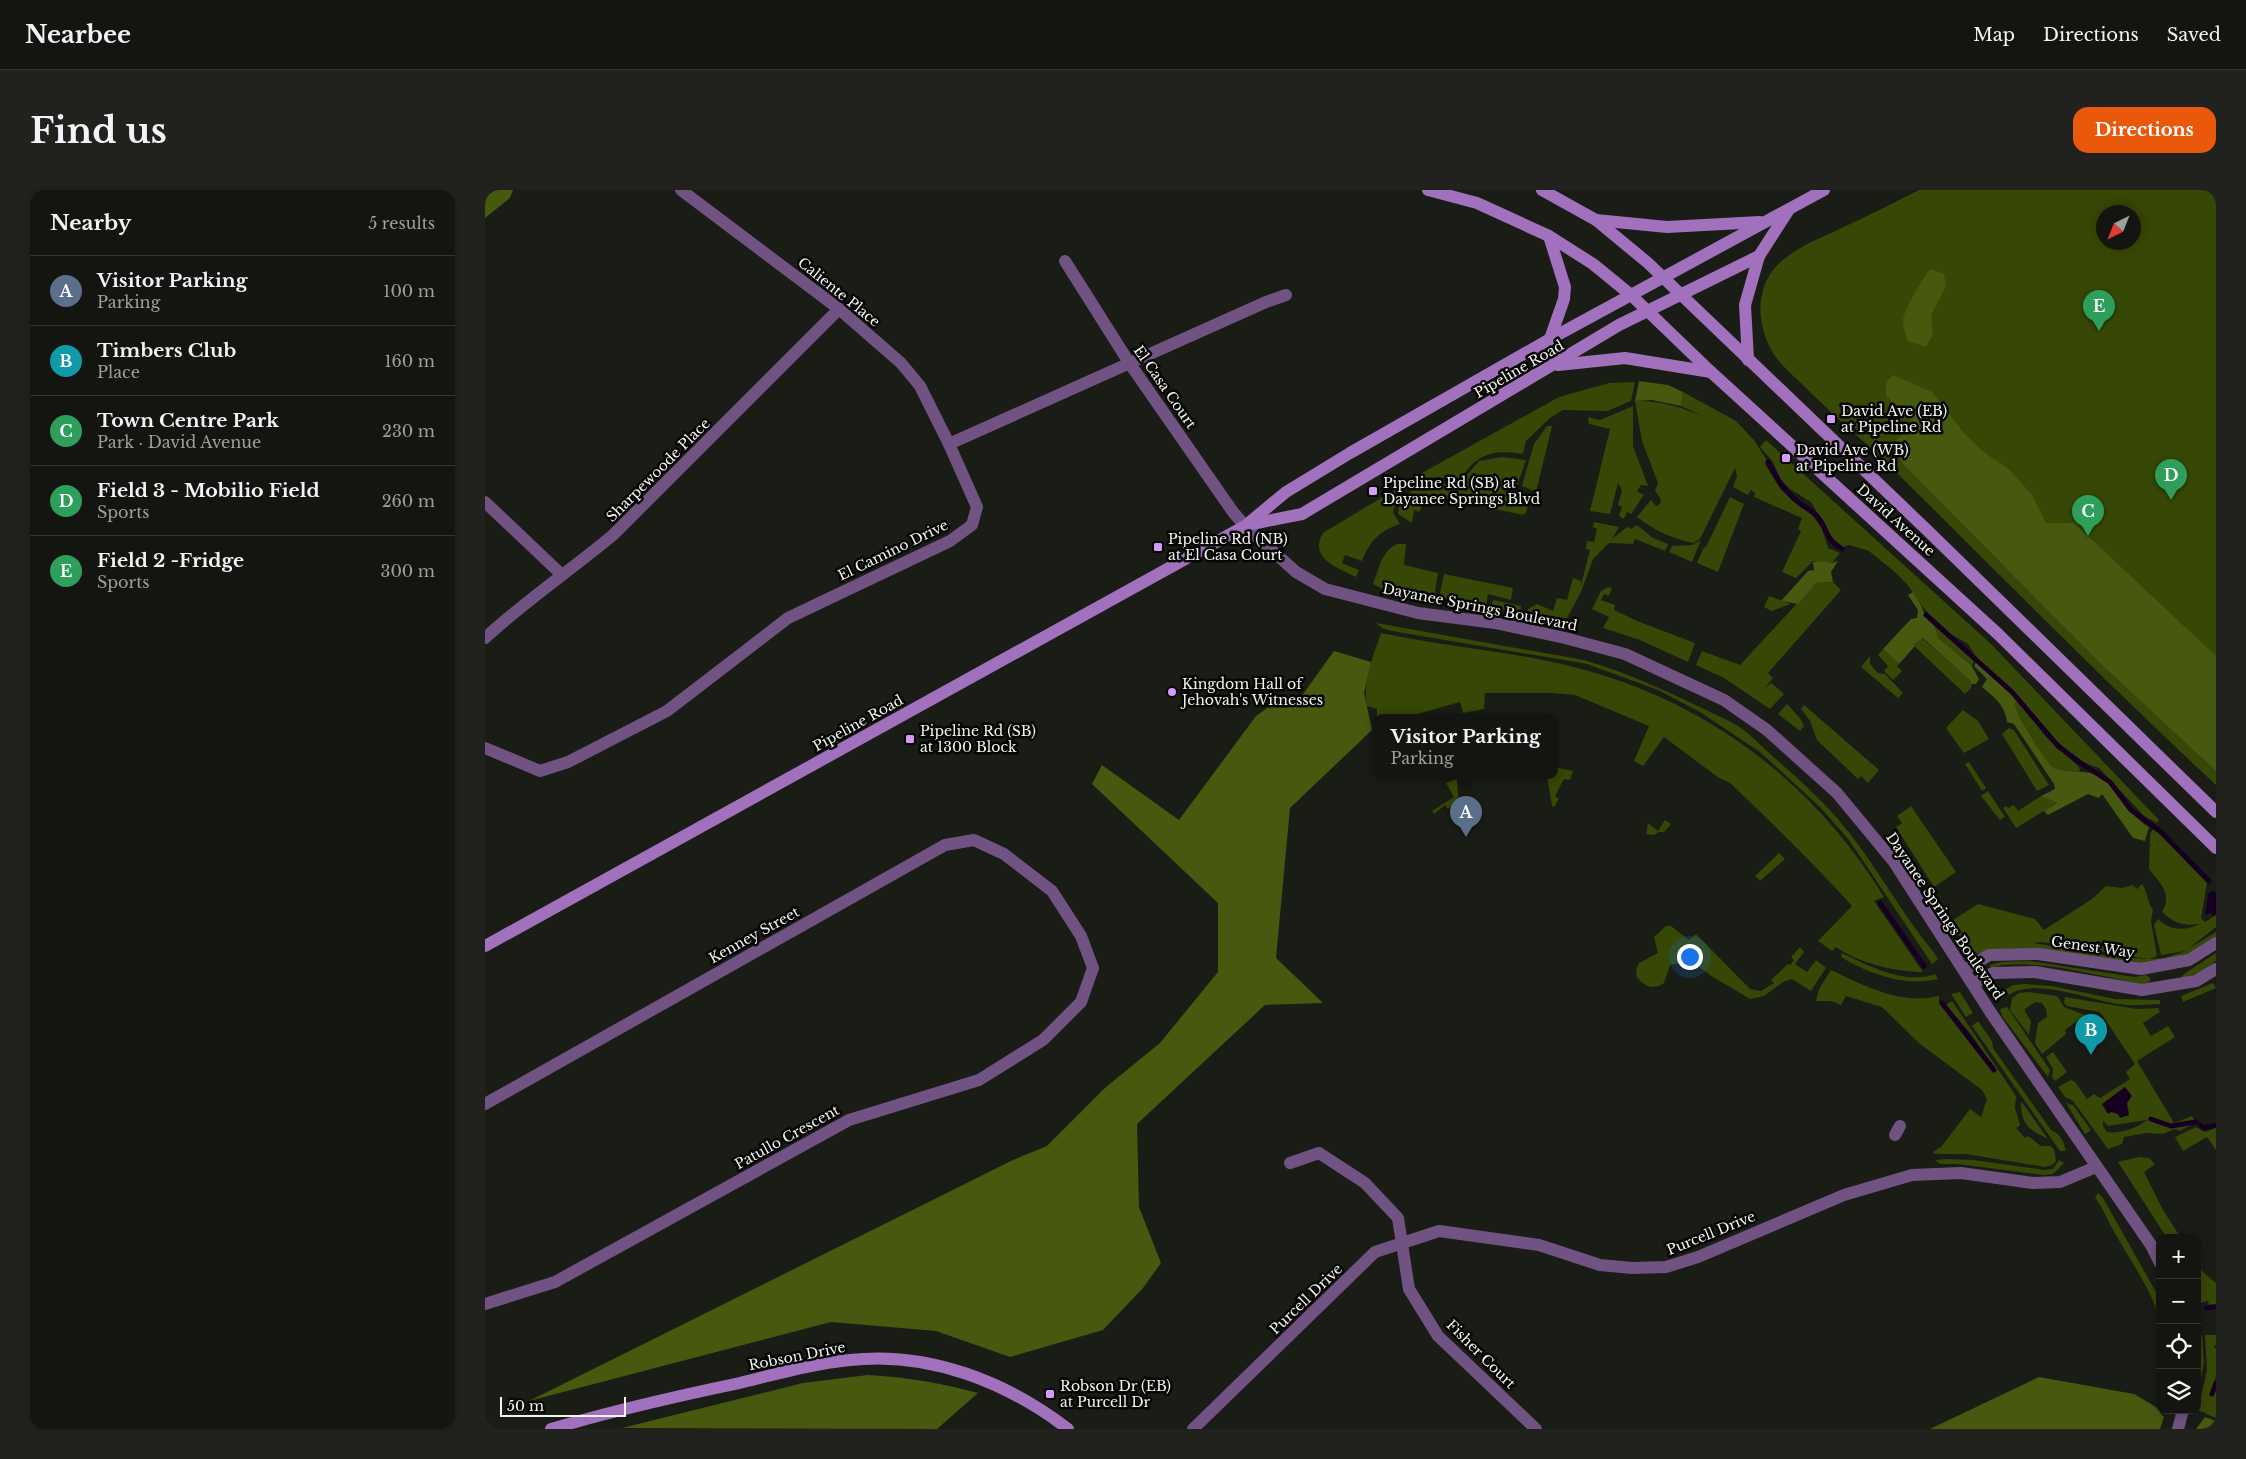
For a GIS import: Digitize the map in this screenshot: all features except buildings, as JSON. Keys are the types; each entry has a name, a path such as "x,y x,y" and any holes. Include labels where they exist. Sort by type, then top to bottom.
{"main road":[{"name":"David Avenue","path":"1429,190 1477,203 1549,236 1593,264 1631,295 1711,372 1998,634 2216,848"},
{"name":"David Avenue","path":"1542,190 1564,200 1597,220 1663,277 1928,531 2216,812"},
{"name":"Pipeline Road","path":"485,946 1245,526 1285,492 1550,339 1824,190"},
{"name":"Pipeline Road","path":"1245,526 1302,514 1619,326 1759,256 1788,210"},
{"path":"1597,220 1667,227 1763,222"},
{"path":"1549,236 1565,286 1564,299 1550,339"},
{"path":"1748,360 1745,305 1759,256"},
{"path":"1556,365 1625,358 1711,372"},
{"name":"Robson Drive","path":"551,1429 619,1409 809,1367 850,1360 885,1359 954,1369 987,1381 1025,1399 1068,1429"}],"street":[{"name":"Caliente Place","path":"681,190 839,310 901,363 920,386 949,444"},
{"name":"El Casa Court","path":"1065,261 1130,364 1245,526"},
{"path":"949,444 1266,302 1286,296"},
{"name":"Sharpewoode Place","path":"485,638 513,612 613,535 839,310"},
{"name":"El Camino Drive","path":"485,748 540,771 568,762 667,712 788,618 951,541 973,525 977,506 949,444"},
{"path":"485,502 562,575"},
{"name":"Dayanee Springs Boulevard","path":"1245,526 1296,572 1325,589 1418,612 1495,623 1565,638 1625,654 1724,700 1767,730 1837,793 1894,862 1973,984 2156,1255"},
{"name":"Kenney Street","path":"485,1104 945,845 974,840 1004,854 1039,881"},
{"name":"Patullo Crescent","path":"485,1304 555,1282 849,1120 979,1080 1043,1040 1081,1002 1093,968 1081,936 1052,891 1039,881"},
{"name":"Genest Way","path":"1964,970 1989,955 2038,954 2141,969 2189,960 2216,943"},
{"path":"1973,984 1993,973 2035,972 2142,990 2197,981 2216,969"},
{"name":"Fisher Court","path":"1291,1163 1319,1153 1365,1183 1398,1218 1409,1289 1438,1336 1537,1429"},
{"name":"Purcell Drive","path":"1193,1429 1375,1252 1439,1231 1539,1245 1600,1265 1632,1268 1666,1267 1844,1195 1912,1174 1961,1173 2033,1183 2060,1182 2096,1166"},
{"path":"2178,1429 2182,1414"}],"green space":[{"path":"485,190 513,190 510,198 485,218"},
{"path":"1919,190 2216,190 2216,785 1890,467 1788,371 1773,353 1765,337 1760,311 1762,294 1767,280 1774,269 1796,250"},
{"path":"1930,269 1944,274 1946,286 1931,315 1933,334 1926,347 1908,341 1903,321 1918,287"},
{"path":"1893,375 1932,392 1964,433 1986,454 2009,469 2032,495 2046,523 2074,523 2216,656 2216,771 2100,663 1904,465 1895,450 1894,443 1912,423 1908,416 1886,396 1886,382"},
{"path":"1639,381 1668,385 1683,392 1681,406 1652,400 1635,401"},
{"path":"1635,382 1631,401 1607,411 1563,410 1550,418 1526,441 1523,454 1503,452 1486,455 1472,464 1460,480 1435,477 1414,482 1413,478 1559,397 1609,383"},
{"path":"1683,392 1736,421 1754,440 1768,462 1765,464 1781,490 1810,512 1822,529 1828,548 1840,553 1832,563 1813,561 1796,578 1782,572 1801,531 1798,529 1802,518 1754,497 1755,493 1751,490 1748,495 1733,487 1737,476 1735,468 1700,539 1693,543 1663,533 1637,517 1651,500 1656,506 1660,504 1661,499 1655,491 1658,483 1642,441 1635,401 1670,405 1703,416 1681,406"},
{"path":"1633,406 1633,446 1648,486 1641,485 1637,491 1644,495 1631,514 1627,512 1624,519 1619,516 1622,507 1618,505 1622,490 1618,483 1610,514 1590,511 1610,429 1589,424 1588,417 1600,420"},
{"path":"1547,426 1552,426 1536,492 1522,486 1534,444"},
{"path":"1766,440 1991,644 2159,820 2157,823 2144,816 2099,768 2087,764 2071,754 2048,733 2014,691 1977,658 1968,644 1951,634 1925,610 1907,584 1896,573 1869,551 1849,545 1843,547 1832,538 1811,502 1790,489 1781,480 1773,462 1760,447"},
{"path":"1502,457 1526,460 1517,486 1511,494 1497,496 1514,497 1517,493 1530,499 1526,512 1523,515 1438,497 1434,504 1424,503 1419,512 1414,510 1412,523 1398,514 1400,504 1405,496 1412,491 1430,485 1460,483 1479,461"},
{"path":"1409,481 1414,484 1400,496 1393,512 1400,524 1386,530 1376,538 1368,548 1362,561 1345,555 1342,563 1359,570 1356,577 1334,566 1322,556 1319,542 1323,533"},
{"path":"1730,497 1744,504 1718,572 1697,563"},
{"path":"1594,522 1619,527 1612,539 1627,527 1631,529 1637,525 1653,538 1668,544 1665,551 1635,539 1633,544 1609,543 1593,559 1581,592 1567,618 1529,615 1528,609 1537,604 1553,611 1557,598 1567,600 1573,578 1581,581 1581,585 1590,550 1586,549 1587,541 1594,542 1597,529 1593,527"},
{"path":"1701,540 1692,562 1669,552 1672,546 1692,545"},
{"path":"1398,544 1406,544 1404,565 1438,573 1434,598 1386,591 1373,584 1379,566 1388,550"},
{"path":"1838,561 1831,572 1833,582 1816,583 1798,604 1781,601 1808,571 1814,570 1813,562 1832,563"},
{"path":"1444,574 1513,588 1511,600 1488,594 1486,606 1439,598"},
{"path":"1833,582 1841,590 1768,673 1773,678 1764,689 1771,683 1784,694 1770,709 1724,678 1696,665 1702,651 1740,665 1816,583"},
{"path":"1608,587 1612,588 1609,596 1604,594 1601,600 1615,605 1614,610 1637,621 1695,643 1688,662 1640,640 1603,628 1609,617 1592,609 1601,591"},
{"path":"1913,592 1925,615 1935,626 1938,638 1971,665 1979,679 1976,684 1971,684 1971,681 1923,638 1914,644 1915,646 1899,664 1883,649 1911,619 1917,618 1918,610 1908,595"},
{"path":"1769,596 1791,604 1772,611 1764,607"},
{"path":"1493,600 1521,606 1520,613 1491,607"},
{"path":"1376,623 1584,660 1649,683 1738,726 1806,786 1837,818 1859,845 1938,959 1932,964 1849,840 1820,807 1760,752 1700,712 1658,690 1587,664 1392,631 1382,628"},
{"path":"1935,626 1974,661 1972,666 1938,638"},
{"path":"1381,633 1523,656 1570,666 1619,681 1665,700 1709,723 1750,750 1788,781 1823,816 1855,855 1884,897 1874,901 1923,972 1878,966 1855,958 1836,947 1832,951 1818,941 1852,906 1792,843 1730,783 1719,778 1664,737 1643,766 1634,761 1649,726 1575,695 1553,693 1485,693 1484,709 1463,713 1460,702 1417,714 1377,714 1377,709 1367,706 1366,687 1369,669"},
{"path":"1922,638 1972,681 1971,688 1965,694 1913,645"},
{"path":"1883,649 1899,664 1897,666 1902,671 1893,680 1884,671 1888,666 1878,655"},
{"path":"1334,651 1371,662 1364,693 1372,730 1290,808 1276,958 1323,1003 1265,1005 1137,1124 1139,1207 1161,1263 1143,1288 1103,1330 1010,1357 936,1331 831,1322 529,1401 1013,1160 1047,1146 1106,1087 1160,1043 1218,972 1218,903 1092,784 1102,765 1179,820 1256,716 1281,698 1301,697"},
{"path":"1870,656 1870,664 1878,673 1885,674 1903,693 1898,698 1861,667"},
{"path":"1976,662 2017,700 2015,704 2019,716 2051,766 2064,771 2091,773 2103,779 2135,816 2149,827 2145,841 2133,838 2102,794 2099,798 2088,794 2048,815 2044,811 2057,803 2041,796 2055,789 2054,784 2014,724 2007,722 1999,702 1982,687 1987,679 1974,666"},
{"path":"2017,700 2046,737 2079,767 2080,771 2065,772 2051,766 2019,716 2015,704"},
{"path":"1787,704 1800,718 1804,726 1800,731 1778,714"},
{"path":"1804,705 1879,770 1868,783 1861,776 1858,779 1817,740 1810,721 1801,709"},
{"path":"1963,710 1978,721 1989,739 1964,753 1946,728"},
{"path":"2009,728 2014,730 2049,785 2037,791 2002,734"},
{"path":"1969,762 1986,788 1982,791 1965,764"},
{"path":"1558,768 1573,771 1570,780 1564,779 1555,796 1559,799 1554,807 1552,806 1548,779 1558,779"},
{"path":"1457,779 1459,811 1456,809 1456,815 1450,807 1448,809 1445,805 1434,814 1432,811 1454,797 1446,783"},
{"path":"1988,791 2005,817 2000,820 1981,796"},
{"path":"2041,796 2057,803 2016,828 2003,808 2014,805 2018,811"},
{"path":"1911,806 1956,872 1934,887 1896,827 1902,823 1897,816"},
{"path":"1665,820 1671,824 1664,832 1654,835 1646,834 1648,823 1658,831"},
{"path":"2154,828 2207,883 2201,918 2205,922 2216,915 2216,927 2188,949 2216,932 2216,937 2191,954 2143,965 2034,948 1974,954 1971,953 1971,948 1965,949 1953,920 1978,904 2035,919 2044,930 2092,899 2106,886 2122,888 2133,885 2137,889 2142,884 2153,910 2151,921 2157,956 2149,959 2164,958 2186,951 2161,955 2154,925 2158,919 2168,926 2178,929 2200,924 2189,925 2180,923 2162,912 2165,906 2166,894 2149,869 2150,834","holes":["2041,942 2148,959 2109,956 2034,943"]},
{"path":"1779,853 1785,859 1760,881 1755,876"},
{"path":"1666,926 1671,926 1689,940 1696,934 1750,989 1761,991 1774,983 1771,980 1788,964 1790,965 1794,960 1791,957 1800,947 1804,952 1795,964 1807,972 1816,960 1826,968 1811,991 1792,979 1783,982 1764,996 1750,999 1713,977 1691,961 1670,965 1664,983 1653,987 1649,986 1637,977 1636,970 1639,963 1658,953 1654,937"},
{"path":"1842,953 1875,968 1900,976 1923,977 1935,974 1938,979 1926,981 1900,980 1875,974 1841,957"},
{"path":"2216,953 2216,961 2202,971 2177,982 2184,974"},
{"path":"2031,961 2134,977 2146,975 2151,979 2149,982 2142,984 2065,969 2024,964 1990,968 1990,965 2001,962"},
{"path":"1831,970 1870,988 1897,996 1925,998 1939,996 1939,1003 1992,1071 1996,1070 1971,1034 1946,1005 1952,1001 2016,1096 2015,1108 2020,1125 2016,1128 2025,1138 2028,1136 2041,1146 2050,1146 2054,1149 2056,1161 2052,1165 2045,1167 1966,1154 1935,1154 1933,1152 1942,1146 1970,1109 1981,1117 1987,1099 1982,1090 1920,1044 1882,1007 1846,996 1841,1005 1831,1001 1816,1001 1819,989"},
{"path":"2213,983 2216,988 2183,1002 2181,996"},
{"path":"2013,985 2052,986 2115,999 2160,1000 2160,1004 2118,1004 2047,989 2032,988 2019,990 2009,995 2005,990"},
{"path":"1960,992 1973,1013 1966,1017 1951,994"},
{"path":"2028,992 2057,996 2064,1007 2085,1015 2065,1030 2066,1034 2042,1054 2035,1043 2038,1023 2047,1017 2046,1009 2042,1003 2035,1002 2025,1009 2031,1021 2029,1035 2010,1010 2012,998 2019,993"},
{"path":"2065,997 2137,1009 2158,1008 2160,1012 2143,1023 2151,1036 2168,1026 2175,1037 2137,1061 2174,1123 2192,1116 2195,1123 2180,1131 2175,1129 2163,1134 2146,1133 2124,1137 2122,1144 2108,1149 2073,1101 2065,1097 2058,1087 2071,1080 2075,1082 2087,1099 2094,1094 2100,1098 2130,1079 2126,1072 2135,1064 2100,1012 2067,1006 2064,1003","holes":["2103,1120 2108,1126 2147,1120 2139,1126 2117,1132 2107,1132 2103,1126"]},
{"path":"2007,1007 2050,1070 2048,1077 2002,1016 2000,1009"},
{"path":"1978,1021 1992,1041 1993,1048 2051,1130 2061,1138 2066,1151 2060,1151 1972,1026"},
{"path":"2053,1052 2067,1072 2055,1081 2052,1077 2053,1069 2046,1057"},
{"path":"2021,1101 2048,1139 2030,1129 2027,1125 2022,1115"},
{"path":"2066,1103 2073,1105 2091,1130 2085,1134"},
{"path":"2196,1127 2205,1132 2216,1128 2216,1150 2207,1137 2183,1151 2175,1137"},
{"path":"2139,1157 2149,1158 2155,1164 2144,1172 2163,1210 2178,1234 2164,1234 2118,1162"},
{"path":"1935,1160 1974,1160 2044,1170 2053,1169 2059,1160 2064,1163 2053,1174 2044,1175 1957,1164 1940,1164"},
{"path":"2098,1193 2103,1198 2156,1292 2156,1309 2146,1287 2095,1198"},
{"path":"2201,1269 2216,1283 2216,1304 2209,1305 2208,1301 2201,1303"},
{"path":"2205,1335 2216,1335 2216,1345 2213,1346 2216,1349 2216,1376 2210,1394 2214,1394 2216,1387 2216,1418 2201,1411 2201,1397 2207,1370"},
{"path":"2201,1336 2204,1363 2201,1378 2201,1369"},
{"path":"868,1375 923,1381 978,1393 937,1429 622,1428 803,1383"},
{"path":"2039,1377 2134,1394 2156,1407 2156,1414 2161,1414 2164,1417 2160,1429 1930,1429"},
{"path":"2205,1417 2216,1421 2216,1429 2196,1429"}],"shaded area":[{"path":"2211,891 2216,892 2216,915 2213,916 2211,913 2205,915 2208,895"},
{"path":"2125,1087 2132,1096 2127,1103 2129,1115 2120,1118 2118,1114 2111,1112 2108,1114 2102,1104"}],"waterway":[{"path":"1768,462 1784,488 1793,498 1817,516 1832,541 1842,549"},
{"path":"1926,615 2012,692 2058,746 2110,782 2131,810 2161,832 2209,881"},
{"path":"1880,903 1924,966"},
{"path":"1942,1003 1994,1070"},
{"path":"2151,1119 2171,1126 2196,1122"},
{"path":"2200,1125 2204,1128 2216,1125"},
{"path":"2206,1308 2216,1307"},
{"path":"2212,1394 2216,1383"}],"place":[{"name":"Field 2 -Fridge","path":"2099,331"},
{"name":"David Ave (EB) at Pipeline Rd","path":"1831,419"},
{"name":"David Ave (WB) at Pipeline Rd","path":"1786,458"},
{"name":"Pipeline Rd (SB) at Dayanee Springs Blvd","path":"1373,491"},
{"name":"Field 3 - Mobilio Field","path":"2171,500"},
{"name":"Town Centre Park","path":"2088,536"},
{"name":"Pipeline Rd (NB) at El Casa Court","path":"1158,547"},
{"name":"Kingdom Hall of Jehovah's Witnesses","path":"1172,692"},
{"name":"Pipeline Rd (SB) at 1300 Block","path":"910,739"},
{"name":"Visitor Parking","path":"1466,837"},
{"name":"Timbers Club","path":"2091,1055"},
{"name":"Robson Dr (EB) at Purcell Dr","path":"1050,1394"}]}
